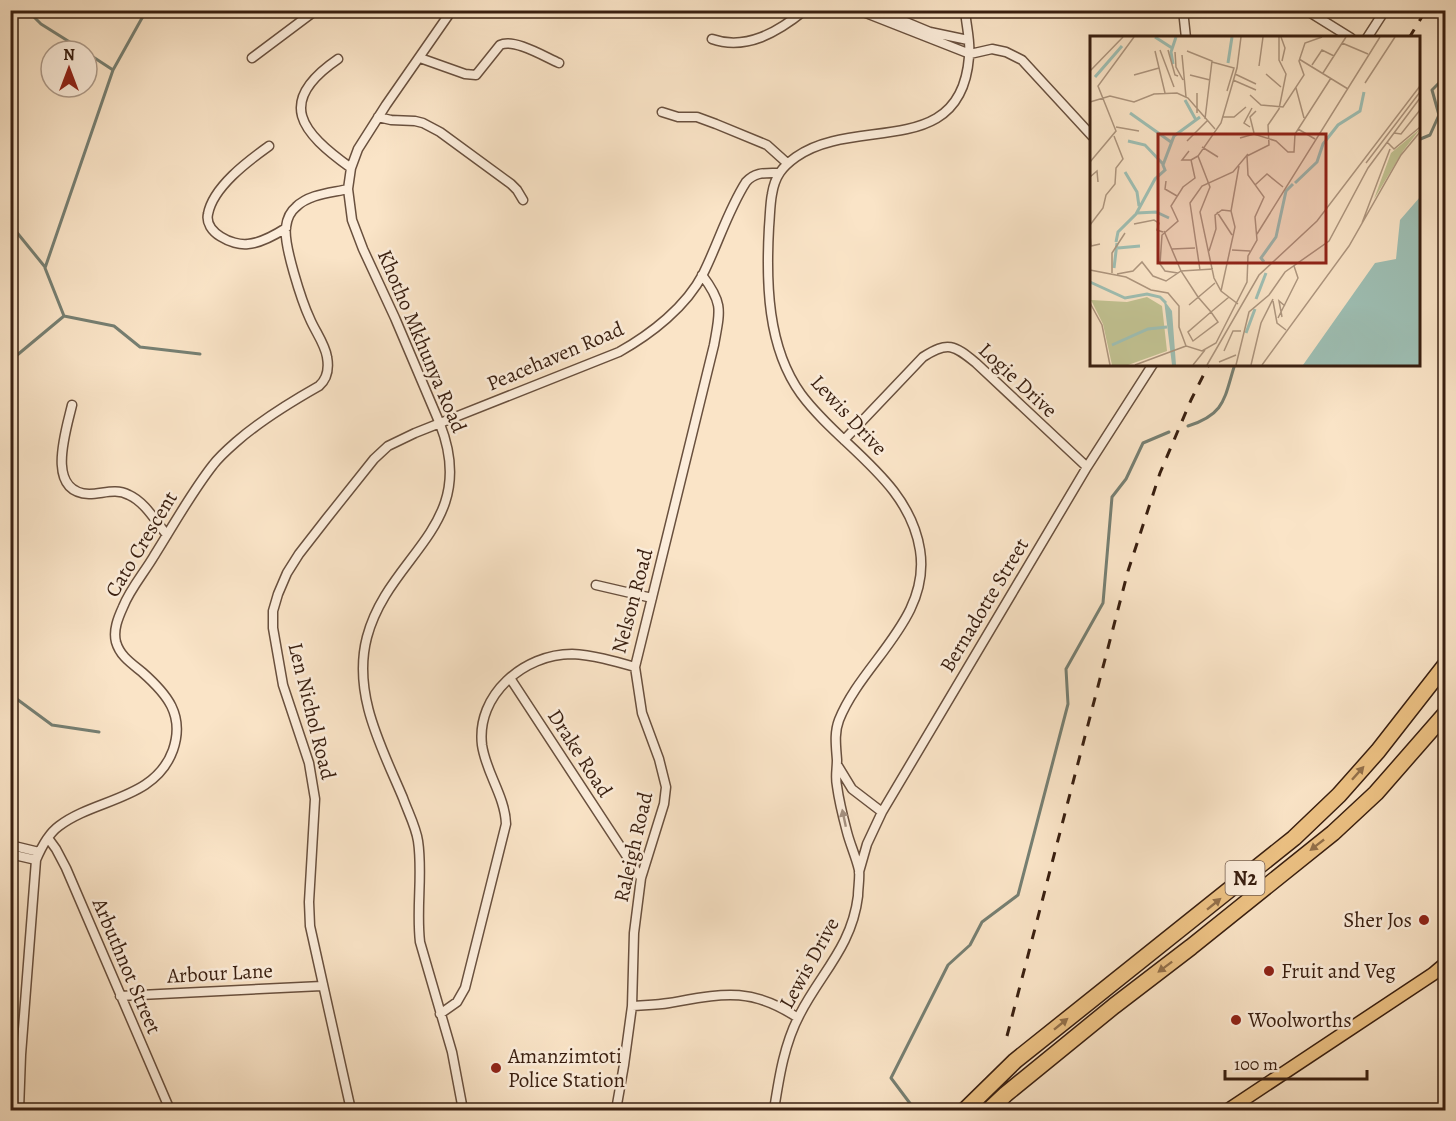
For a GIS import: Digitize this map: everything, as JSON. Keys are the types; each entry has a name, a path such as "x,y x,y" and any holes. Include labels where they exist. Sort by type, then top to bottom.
{"highway":[{"name":"N2","path":"965,1110 998,1076 1294,838 1339,795 1378,751 1446,664"},
{"name":"N2","path":"989,1110 1114,1006 1333,833 1376,793 1446,713"},
{"path":"958,1110 998,1076"}],"main road":[{"path":"1228,1110 1433,974 1446,963"}],"street":[{"path":"252,58 316,10"},
{"name":"Khotho Mkhunya Road","path":"452,10 358,149 351,168 348,189 352,220 440,424 450,459 450,486 447,500 432,532 374,617 367,637 362,674 366,706 418,840 420,942 452,1052 463,1110"},
{"path":"712,39 734,44 754,40 783,28 805,10"},
{"path":"858,10 970,54 992,49 1006,52 1022,60 1090,133"},
{"path":"877,10 930,32 968,40"},
{"path":"777,173 788,163 819,144 840,138 922,127 934,121 959,94 967,73 970,54 965,10"},
{"path":"1183,10 1186,36"},
{"path":"1306,10 1348,36"},
{"path":"1368,36 1385,10"},
{"path":"420,58 465,74 476,75 505,42 519,45 559,63"},
{"path":"338,60 310,82 301,99 301,118 318,141 351,168"},
{"path":"662,112 678,117 697,117 716,124 767,146 788,163"},
{"path":"378,117 415,121 440,132 511,184 518,190 523,200"},
{"path":"269,146 230,177 207,215 209,225 231,242 247,245 273,236 286,228 289,216 297,206 316,196 348,189"},
{"name":"Peacehaven Road","path":"440,424 603,359 632,345 648,334 682,303 702,275 746,182 752,176 760,173 777,173"},
{"name":"Lewis Drive","path":"774,1110 784,1058 798,1017 845,942 854,921 859,872 836,782 835,745 838,723 852,693 903,625 919,585 921,569 920,550 906,508 879,474 800,393 783,359 774,329 767,262 772,193 777,173"},
{"name":"Cato Crescent","path":"19,1110 21,1055 38,856 48,838 58,827 147,784 161,772 172,751 178,723 171,702 119,651 115,639 116,627 124,604 191,496 221,456 235,442 277,410 324,381 327,355 309,317 297,279 286,228"},
{"name":"Nelson Road","path":"440,1014 457,1002 465,988 504,838 506,811 486,761 482,738 484,718 491,699 510,678 537,661 554,656 572,654 600,657 635,667 719,317 716,293 702,275"},
{"name":"Logie Drive","path":"844,440 923,357 933,350 948,346 957,348 975,363 1087,467"},
{"name":"Bernadotte Street","path":"859,872 867,844 882,812 1087,467 1152,366"},
{"path":"72,405 63,447 64,480 78,492 91,494 113,491 128,494 137,499 167,535"},
{"name":"Len Nichol Road","path":"351,1110 310,926 309,902 316,815 314,789 309,763 279,666 273,628 273,611 282,584 299,554 381,451 415,433 440,424"},
{"path":"596,585 652,598"},
{"name":"Raleigh Road","path":"616,1110 632,1006 634,933 641,878 664,804 666,787 659,759 642,713 635,667"},
{"name":"Drake Road","path":"510,678 641,878"},
{"name":"Lewis Drive","path":"837,763 852,789 882,812"},
{"name":"Arbuthnot Street","path":"48,838 61,857 170,1110"},
{"path":"10,845 38,856"},
{"path":"10,854 38,856"},
{"name":"Arbour Lane","path":"120,996 322,986"},
{"path":"632,1006 722,994 746,995 783,1007 798,1017"},
{"path":"779,1082 780,1110"}],"waterway":[{"path":"27,10 41,24 65,39"},
{"path":"10,361 64,316 45,268 113,70 148,10"},
{"path":"99,61 113,70"},
{"path":"1420,139 1430,135 1439,115 1432,90 1446,76"},
{"path":"10,224 45,267"},
{"path":"64,316 114,326 140,347 200,354"},
{"path":"1188,426 1210,416 1217,410 1222,403 1234,366"},
{"path":"915,1110 891,1078 948,965 970,945 982,922 1018,895 1068,704 1066,669 1103,603 1112,497 1126,479 1143,443 1169,432"},
{"path":"10,694 52,725 99,732"}],"railway":[{"path":"1410,36 1426,10"},
{"path":"1007,1036 1128,571 1160,473 1208,366"}],"place":[{"name":"Sher Jos","path":"1424,920"},
{"name":"Fruit and Veg","path":"1269,971"},
{"name":"Woolworths","path":"1236,1020"},
{"name":"Amanzimtoti Police Station","path":"496,1068"}]}
